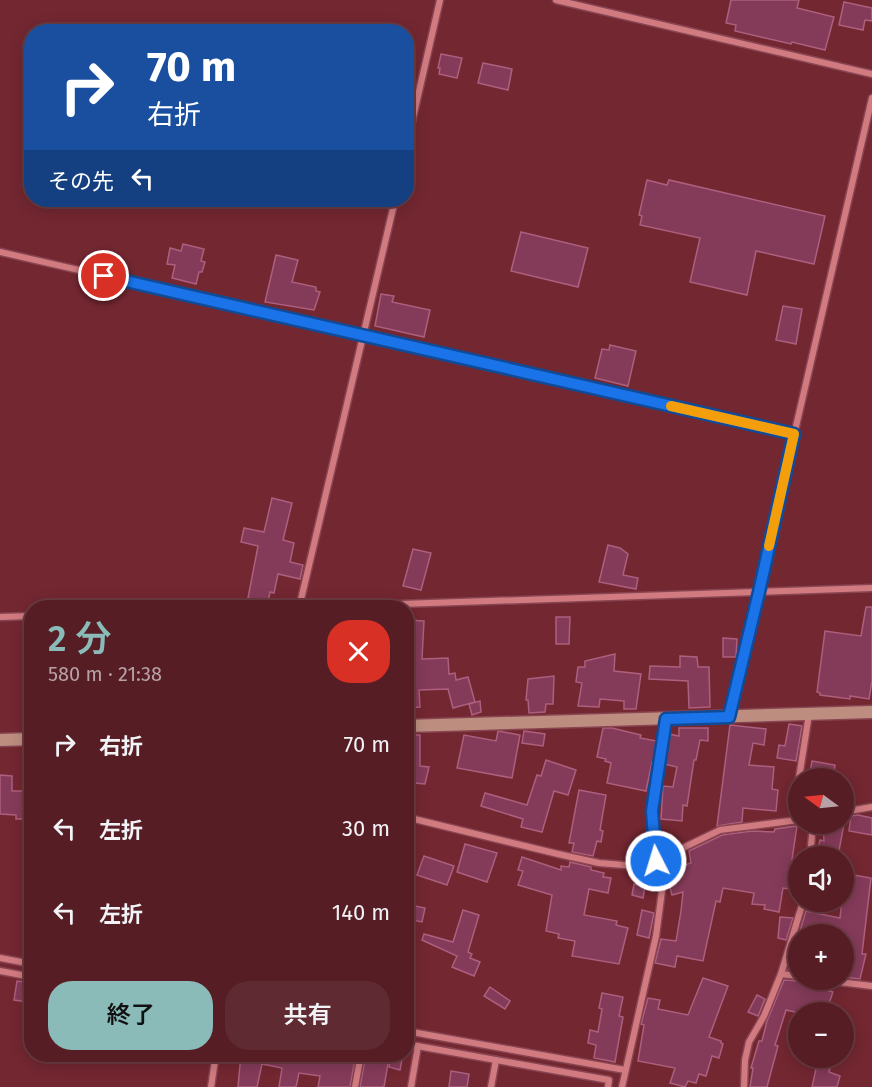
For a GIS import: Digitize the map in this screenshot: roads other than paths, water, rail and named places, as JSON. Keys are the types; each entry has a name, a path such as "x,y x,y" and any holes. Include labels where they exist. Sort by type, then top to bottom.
{"street":[{"path":"414,113 440,0"},
{"path":"556,0 872,74"},
{"path":"729,717 872,98"},
{"path":"301,600 393,207"},
{"path":"0,252 794,434"},
{"path":"414,603 872,588"},
{"path":"0,617 24,616"},
{"path":"414,726 872,712"},
{"path":"801,768 809,714"},
{"path":"622,1087 656,936 663,883 656,861 652,811 666,719"},
{"path":"0,740 24,738"},
{"path":"854,810 872,807"},
{"path":"414,819 599,862 636,866 656,861 707,835 720,831 788,821"},
{"path":"744,1087 745,1060 750,1042 764,1016 781,974 800,912"},
{"path":"0,958 24,962"},
{"path":"0,971 24,976"},
{"path":"781,974 788,975"},
{"path":"854,984 872,986"},
{"path":"414,1031 625,1070"},
{"path":"414,1045 609,1080 608,1087"},
{"path":"411,1087 418,1046"},
{"path":"491,1087 496,1060"},
{"path":"211,1087 215,1062"},
{"path":"355,1087 360,1062"}]}
